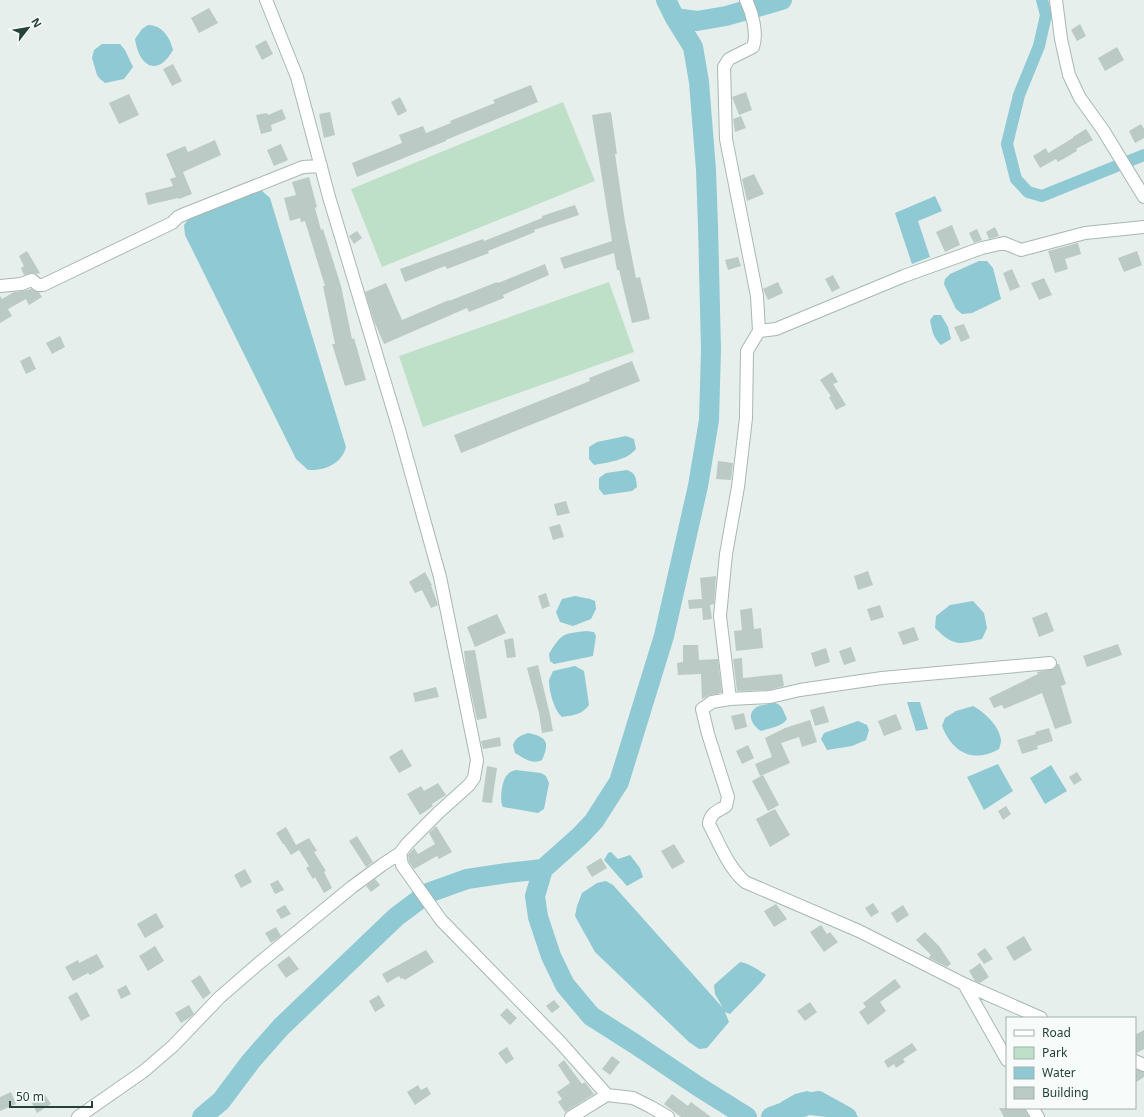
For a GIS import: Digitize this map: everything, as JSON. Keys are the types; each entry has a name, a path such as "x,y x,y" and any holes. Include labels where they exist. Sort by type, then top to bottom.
{"street":[{"path":"78,1117 144,1071 173,1046 220,997 258,964 352,887 382,864 400,853 439,812 469,785 474,778 477,760 440,576 321,166 297,77 266,0"},
{"path":"1056,0 1061,39 1068,75 1080,98 1103,130 1144,197"},
{"path":"730,699 720,616 726,554 738,486 746,418 747,351 759,332 757,296 726,139 724,91 724,67 730,59 753,47 755,41 755,32 746,1"},
{"path":"0,286 21,284 32,280 38,285 43,285 172,223 178,217 187,213 303,167 321,166"},
{"path":"759,332 776,329 904,276 982,248 1004,243 1021,250 1085,233 1144,226"},
{"path":"1039,1017 964,984 859,931 745,882 730,864 709,824 710,818 714,813 726,806 728,797 708,734 702,709 712,702 730,699 770,697 800,690 882,678 1050,663"},
{"path":"400,853 402,865 441,920 560,1042 607,1095"},
{"path":"964,984 1006,1058"},
{"path":"571,1117 607,1095 633,1098 668,1117"}],"green space":[{"path":"563,102 595,181 382,267 351,189"},
{"path":"609,282 634,352 423,427 399,356"}],"water":[{"path":"148,25 157,27 165,33 173,50 167,59 161,64 155,66 145,62 140,56 135,39 142,29"},
{"path":"102,44 120,44 125,50 133,67 124,79 105,83 97,75 92,58 94,50"},
{"path":"261,190 270,198 346,447 341,458 326,468 308,470 296,459 185,235 184,225 190,217"},
{"path":"935,196 942,211 918,221 930,257 912,264 895,213"},
{"path":"979,261 987,261 993,268 1001,299 972,313 962,314 956,309 944,284 945,279 950,274"},
{"path":"934,315 941,315 948,327 951,339 941,345 935,337 931,327 930,320"},
{"path":"626,436 634,439 636,449 632,453 622,459 594,465 589,459 589,447 597,442"},
{"path":"627,470 635,476 637,487 632,491 604,495 599,489 599,478 606,473"},
{"path":"575,596 595,601 596,609 591,619 573,626 560,622 556,612 562,599"},
{"path":"973,601 984,613 987,628 982,639 961,643 951,641 935,628 936,616 950,605"},
{"path":"586,631 594,632 596,636 593,656 554,664 550,661 549,654 560,638 567,634"},
{"path":"575,666 584,671 589,705 580,713 562,717 552,700 549,680 553,671"},
{"path":"907,702 920,702 928,729 916,731"},
{"path":"774,703 781,706 787,719 779,726 761,731 753,723 751,713 757,707"},
{"path":"973,706 986,715 994,724 1000,734 1001,743 999,749 981,755 964,753 951,743 946,735 942,726 945,718 956,711"},
{"path":"858,721 867,725 869,730 866,740 852,746 827,750 821,739 824,733"},
{"path":"528,733 539,736 545,741 546,749 542,760 535,762 531,761 515,753 513,745 515,740"},
{"path":"998,764 1013,791 984,810 967,777"},
{"path":"1051,765 1067,791 1045,804 1030,778"},
{"path":"516,770 541,773 546,776 549,783 544,809 538,813 503,807 501,796 502,786 509,773"},
{"path":"611,852 618,859 630,855 640,868 643,877 627,886 604,860 608,853"},
{"path":"606,881 613,885 723,1008 715,994 714,985 740,962 750,965 766,975 730,1014 725,1012 729,1022 707,1048 699,1049 689,1042 595,952 575,916 582,893 597,883"},
{"path":"807,1091 834,1102 859,1117 827,1117 810,1115 804,1117 792,1117 781,1102 795,1094"}],"building":[{"path":"209,8 218,23 199,33 191,18"},
{"path":"1080,24 1086,36 1077,41 1071,30"},
{"path":"266,40 273,54 262,60 255,46"},
{"path":"1117,47 1124,60 1105,71 1098,58"},
{"path":"173,64 182,81 172,86 163,69"},
{"path":"531,85 538,102 357,177 352,163 402,143 399,135 423,126 426,133 451,123 450,121 495,103 493,100"},
{"path":"746,92 752,110 739,115 732,97"},
{"path":"129,94 139,115 119,124 109,103"},
{"path":"400,97 407,111 398,116 391,102"},
{"path":"282,109 286,119 271,125 272,131 261,134 256,115 267,113 268,115"},
{"path":"330,112 335,135 324,138 319,114"},
{"path":"611,112 617,154 615,154 625,222 636,278 640,277 650,319 632,323 619,270 617,270 614,253 564,269 560,258 612,241 592,115"},
{"path":"741,116 746,128 735,132 733,119"},
{"path":"1141,124 1144,129 1144,138 1135,143 1129,131"},
{"path":"1086,129 1093,140 1076,149 1077,151 1058,162 1056,159 1040,168 1033,156 1046,148 1048,153"},
{"path":"215,140 221,155 183,172 192,194 179,199 148,205 145,193 173,186 170,179 176,177 166,154 185,146 188,152"},
{"path":"281,144 288,160 274,166 267,150"},
{"path":"754,174 764,194 747,201 742,179"},
{"path":"309,177 321,230 323,229 341,286 352,339 354,338 366,380 345,386 332,344 335,344 323,286 325,286 305,221 301,222 300,218 290,221 284,198 296,195 292,182"},
{"path":"575,205 579,215 534,230 535,232 488,251 489,253 447,269 445,266 405,282 400,269 483,239 484,241 542,218 542,216"},
{"path":"952,225 960,245 945,252 936,232"},
{"path":"995,227 999,236 989,239 986,232"},
{"path":"977,229 982,240 974,243 969,233"},
{"path":"357,231 362,238 354,244 349,236"},
{"path":"1078,243 1081,254 1065,259 1068,269 1055,273 1048,251"},
{"path":"27,251 40,273 24,275 21,268 24,266 19,256"},
{"path":"1137,251 1142,265 1124,272 1118,258"},
{"path":"738,257 741,266 728,270 725,260"},
{"path":"545,264 549,275 503,295 504,298 469,312 467,308 384,344 374,321 365,292 386,283 402,320 449,300 497,282 498,283"},
{"path":"1012,269 1020,287 1010,291 1003,273"},
{"path":"833,275 840,288 832,292 825,279"},
{"path":"1044,278 1052,295 1039,300 1031,283"},
{"path":"778,282 783,293 768,300 763,289"},
{"path":"31,289 39,292 42,297 29,305 26,299 8,309 12,316 0,323 0,296 2,299 14,292"},
{"path":"964,324 970,338 961,342 954,327"},
{"path":"60,336 65,347 52,354 46,343"},
{"path":"30,356 36,369 26,374 20,361"},
{"path":"632,361 640,381 461,453 454,435 590,381 589,378"},
{"path":"832,372 838,382 833,384 846,405 836,410 829,397 831,396 820,380"},
{"path":"718,461 733,463 731,480 716,479"},
{"path":"566,501 570,513 557,516 554,504"},
{"path":"560,524 564,537 553,540 549,527"},
{"path":"868,571 873,585 858,590 854,576"},
{"path":"425,572 432,585 438,605 431,608 422,590 415,593 409,582"},
{"path":"716,576 714,604 710,605 712,619 703,620 702,608 689,609 688,600 702,599 700,578"},
{"path":"546,593 550,606 542,609 538,596"},
{"path":"880,605 884,617 871,621 867,609"},
{"path":"752,608 754,629 761,628 763,648 736,651 734,631 742,630 740,610"},
{"path":"1047,612 1054,631 1039,637 1032,618"},
{"path":"497,614 506,633 475,647 467,627"},
{"path":"914,627 919,640 903,645 898,632"},
{"path":"513,638 516,657 507,658 504,640"},
{"path":"1118,644 1122,655 1087,667 1083,656"},
{"path":"683,645 698,645 699,660 718,659 722,693 710,695 702,699 701,674 678,675 677,663 683,662"},
{"path":"851,647 856,661 844,665 839,651"},
{"path":"826,648 830,662 815,667 811,653"},
{"path":"475,650 487,718 477,720 466,669 464,651"},
{"path":"742,658 743,678 782,674 784,686 769,690 737,691 733,659"},
{"path":"1057,664 1059,664 1066,684 1061,686 1072,723 1055,729 1042,693 1004,709 1002,705 994,708 989,698 1038,674 1037,672 1054,669"},
{"path":"538,665 553,731 542,733 539,713 527,668"},
{"path":"436,687 439,697 415,702 413,693"},
{"path":"824,706 829,722 815,726 810,710"},
{"path":"744,713 747,727 735,730 731,716"},
{"path":"896,714 902,729 884,736 878,721"},
{"path":"810,720 817,742 802,747 799,737 781,743 790,763 760,776 755,764 772,757 765,738 785,728"},
{"path":"1049,728 1053,741 1037,746 1038,749 1022,754 1017,740"},
{"path":"500,737 501,746 483,749 481,741"},
{"path":"748,745 754,758 742,764 736,751"},
{"path":"402,749 412,766 399,773 389,757"},
{"path":"487,766 497,768 492,803 482,802"},
{"path":"1077,772 1082,780 1074,785 1069,777"},
{"path":"763,775 779,805 768,811 752,781"},
{"path":"438,783 446,795 432,804 433,806 420,815 407,794 421,786 424,791"},
{"path":"1006,806 1011,814 1003,820 998,811"},
{"path":"775,809 790,835 770,847 756,819"},
{"path":"436,826 452,852 439,859 437,856 414,869 409,862 408,855 414,848 418,854 435,844 429,833"},
{"path":"286,827 296,845 309,838 317,851 314,852 326,871 324,872 332,888 324,893 315,877 313,879 306,868 309,866 299,850 291,855 276,833"},
{"path":"357,836 373,862 366,867 349,841"},
{"path":"674,844 685,862 672,869 661,851"},
{"path":"601,858 607,868 592,877 586,867"},
{"path":"245,869 252,882 241,888 234,875"},
{"path":"375,879 380,885 371,892 366,886"},
{"path":"278,880 284,890 275,894 270,884"},
{"path":"873,903 879,912 871,917 865,908"},
{"path":"776,904 787,919 774,927 764,911"},
{"path":"285,905 291,914 281,919 276,910"},
{"path":"903,905 909,915 897,923 891,913"},
{"path":"156,913 164,927 145,938 137,924"},
{"path":"821,925 827,934 830,932 838,942 824,952 810,932"},
{"path":"276,927 281,936 271,943 265,933"},
{"path":"925,932 939,946 951,964 947,967 929,958 931,955 916,940"},
{"path":"1024,936 1032,950 1014,961 1006,947"},
{"path":"155,946 164,961 148,971 139,956"},
{"path":"985,948 993,959 984,964 977,954"},
{"path":"426,950 434,962 405,980 403,978 401,979 399,976 387,983 382,974"},
{"path":"97,954 104,967 90,975 88,973 73,981 65,967 78,960 79,963"},
{"path":"289,956 299,969 286,978 277,965"},
{"path":"980,963 989,977 980,983 975,981 969,971"},
{"path":"200,975 211,993 203,999 191,981"},
{"path":"895,979 901,987 880,1002 886,1011 868,1025 859,1012 866,1007 863,1003"},
{"path":"126,985 131,994 121,999 117,990"},
{"path":"77,992 90,1016 81,1021 68,997"},
{"path":"379,995 385,1006 375,1012 369,1001"},
{"path":"554,1000 560,1007 552,1013 546,1006"},
{"path":"810,1002 817,1012 805,1021 797,1011"},
{"path":"189,1005 194,1014 181,1023 175,1013"},
{"path":"507,1008 517,1018 510,1025 500,1015"},
{"path":"1144,1030 1144,1049 1136,1053 1136,1034"},
{"path":"912,1043 917,1050 903,1059 905,1062 896,1068 894,1064 888,1068 884,1061"},
{"path":"507,1047 514,1059 506,1064 498,1053"},
{"path":"612,1056 620,1062 610,1075 602,1069"},
{"path":"564,1060 582,1084 585,1082 594,1094 565,1112 558,1102 562,1099 557,1092 570,1083 558,1065"},
{"path":"1136,1069 1144,1072 1144,1077 1136,1082"},
{"path":"418,1085 421,1090 427,1087 431,1094 415,1105 407,1092"},
{"path":"11,1092 16,1104 0,1111 0,1097"},
{"path":"672,1094 688,1106 691,1102 711,1117 681,1117 664,1104"},
{"path":"45,1095 51,1104 37,1113 32,1103"},
{"path":"999,1108 1025,1109 1029,1117 1004,1117"}],"waterway":[{"path":"202,1117 221,1101 251,1061 281,1027 396,917 428,893 467,879 543,869 580,836 594,821 619,782 664,636 698,486 709,420 711,350 708,226 706,170 699,82 693,47 666,0"},
{"path":"675,18 697,21 726,16 782,0"},
{"path":"1042,0 1046,15 1039,46 1019,95 1007,144 1016,179 1028,192 1042,196 1144,155"},
{"path":"543,869 535,896 538,917 551,956 565,985 591,1016 747,1117"},
{"path":"771,1117 801,1104 818,1101 847,1117"}]}
